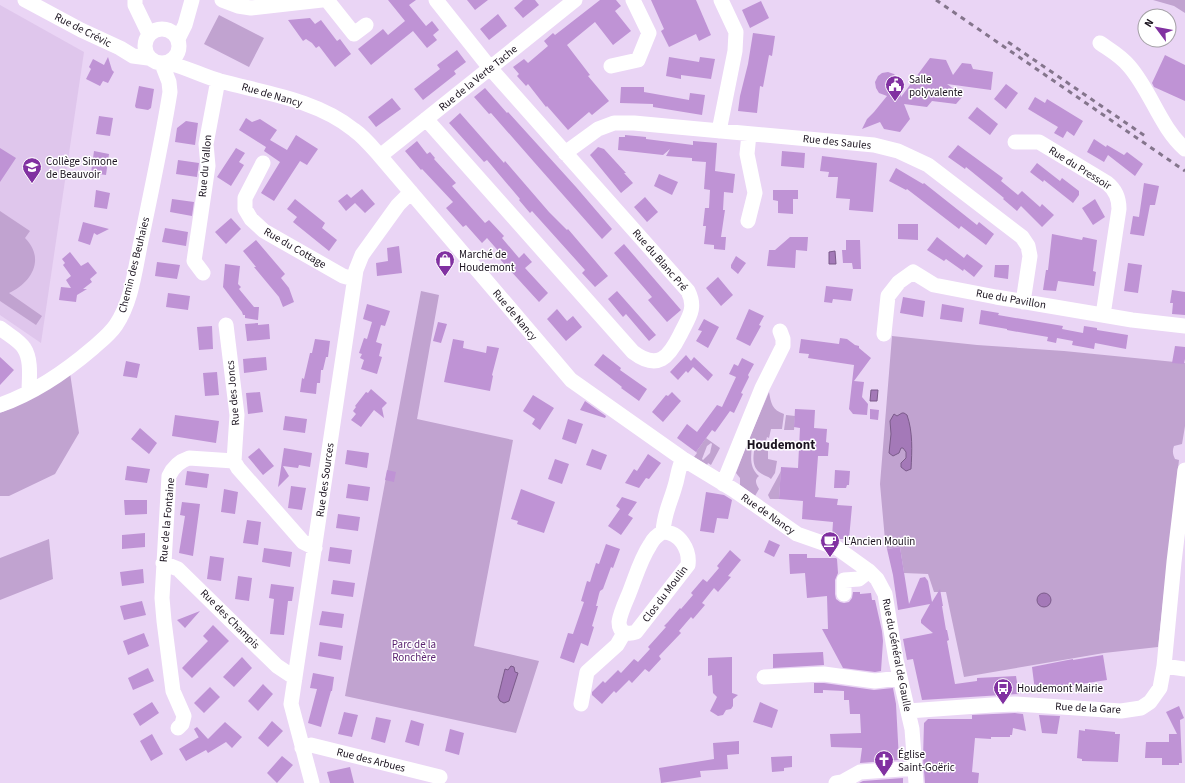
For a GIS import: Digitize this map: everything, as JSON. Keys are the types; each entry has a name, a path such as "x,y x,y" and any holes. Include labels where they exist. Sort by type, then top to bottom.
{"street":[{"name":"Rue de Crévic","path":"26,0 133,56 161,45"},
{"path":"135,0 135,5 161,45"},
{"path":"142,0 142,7 161,45"},
{"path":"222,0 238,6 251,8 322,0"},
{"path":"327,0 354,34 366,25"},
{"name":"Rue du Blanc Pré","path":"426,119 633,352 646,360 653,361 666,357 671,351 690,315 692,299 688,291 490,68 436,0"},
{"name":"Rue de la Verte Tache","path":"380,156 575,0"},
{"path":"611,66 638,60 649,34 632,0"},
{"path":"720,131 735,50 736,32 721,0"},
{"path":"161,45 185,25 192,1"},
{"path":"1100,43 1116,54 1129,66 1176,140 1185,149"},
{"name":"Rue de Nancy","path":"161,45 189,57 213,78"},
{"name":"Rue de Nancy","path":"161,45 182,66 213,78 302,103 333,116 354,130 380,156 571,380 683,459 797,534 837,548"},
{"name":"Chemin des Beuhaies","path":"0,405 19,398 78,360 103,340 115,327 125,309 155,175 170,92 161,45"},
{"name":"Rue du Vallon","path":"203,273 194,261 208,166 206,144 213,78"},
{"name":"Rue des Saules","path":"566,153 598,129 614,124 634,123 874,145 898,151 928,166 1022,237 1028,246 1030,256 1023,302"},
{"path":"748,221 755,193 748,154 749,134"},
{"name":"Rue du Pressoir","path":"1015,142 1039,142 1107,183 1113,188 1118,196 1119,209 1103,315"},
{"name":"Rue du Cottage","path":"263,163 245,198 245,209 251,219 264,231 343,276 354,279"},
{"name":"Rue des Sources","path":"312,783 291,704 354,279 358,262 362,255 398,205 411,192"},
{"name":"Rue du Pavillon","path":"884,334 888,296 899,282 913,272 934,285 1023,302 1132,320 1185,326"},
{"name":"Rue des Joncs","path":"226,324 237,415 234,461"},
{"path":"0,328 24,347 29,367 29,392"},
{"path":"723,484 762,388 783,346 783,339 780,331"},
{"name":"Rue de la Fontaine","path":"178,728 182,724 184,716 173,691 162,598 169,476 171,471 183,460 189,458 234,461"},
{"path":"624,633 620,628 619,622 650,545 657,535 663,532 664,518 683,459"},
{"path":"234,461 238,468 303,542 315,548"},
{"name":"Rue de la Gare","path":"908,711 1015,704 1121,711 1134,710 1144,706 1160,688 1164,666 1185,470"},
{"name":"Clos du Moulin","path":"581,704 587,672 617,644 624,633 630,634 636,632 688,565 689,557 686,548 670,532 663,532"},
{"name":"Rue du Général de Gaulle","path":"837,548 869,571 877,579 884,594 900,678 912,729 916,776"},
{"name":"Rue des Champis","path":"163,563 178,569 277,666 295,678"},
{"path":"844,594 844,580 859,579 869,571"},
{"path":"1164,666 1185,669"},
{"path":"764,677 824,674 875,681 900,678"},
{"name":"Rue des Arbues","path":"302,748 311,745 440,777"},
{"path":"836,783 842,782 860,772 916,776"}],"shaded area":[{"name":"Collège Simone de Beauvoir","path":"0,5 84,52 41,343 0,315"},
{"path":"835,251 836,264 829,264 829,252"},
{"path":"871,390 878,390 877,401 870,401"},
{"path":"902,413 907,415 909,421 912,448 911,469 906,471 901,467 901,463 906,458 906,452 903,448 901,448 899,453 893,456 889,453 891,434 890,421 894,414 897,416"},
{"path":"1041,593 1047,593 1051,597 1051,603 1047,607 1041,607 1037,603 1037,597"},
{"path":"511,666 514,667 515,672 518,673 509,701 504,703 500,701 498,697 505,669 508,670"}],"green space":[{"path":"1153,0 1185,0 1185,13 1174,6"},
{"path":"219,15 264,38 249,67 204,44"},
{"path":"0,211 30,231 25,238 31,246 34,254 35,262 33,270 24,283 9,293 42,316 36,325 0,301"},
{"name":"Parc de la Ronchère","path":"421,291 439,295 417,419 513,440 474,646 539,661 516,733 345,696"},
{"path":"892,336 1185,363 1185,426 1182,444 1174,446 1173,450 1175,459 1179,460 1158,647 1104,653 964,677 946,592 934,592 928,574 904,573 900,547 887,549 885,540 880,484"},
{"path":"70,373 79,433 55,474 9,496 0,496 0,413 27,401"},
{"path":"769,392 770,400 773,406 784,414 782,429 771,429 769,438 767,437 766,441 749,439"},
{"path":"786,415 795,416 794,430 784,430"},
{"path":"706,438 720,448 711,465 708,463 707,465 694,457 697,453 696,452","holes":["711,443 710,453 703,460 702,459 707,446"]},
{"path":"752,445 752,465 759,476 756,479 756,482 759,489 755,496 740,485 740,478 736,473 746,446"},
{"path":"755,446 766,446 766,450 768,451 768,459 777,461 775,473 771,479 758,471 754,465 753,458"},
{"path":"781,471 779,499 770,499 768,495"},
{"path":"49,539 53,579 0,600 0,558"}],"building":[{"path":"388,0 416,0 409,5 426,26 432,21 436,26 439,30 433,35 437,40 427,48 413,31 371,65 358,49 383,29 388,35 405,21"},
{"path":"467,0 488,0 475,10"},
{"path":"523,0 535,0 539,5 523,18 514,8"},
{"path":"600,0 616,0 621,6 615,11 631,31 613,45 595,22 567,45 590,75 588,76 609,101 592,115 589,112 568,130 547,106 546,107 528,84 526,86 517,76 519,74 513,67 524,59 528,63 548,46 544,41 553,33 555,35"},
{"path":"651,0 696,0 711,35 699,41 696,34 669,47 661,31 664,29"},
{"path":"761,1 769,18 750,28 742,10"},
{"path":"498,14 507,26 489,40 480,29"},
{"path":"310,18 315,24 321,20 337,41 340,39 351,54 335,67 319,46 316,48 306,39 303,41 288,20"},
{"path":"753,33 775,36 772,56 769,55 763,87 760,86 757,113 738,111"},
{"path":"457,50 466,62 454,71 456,74 423,100 414,89 440,69 437,65"},
{"path":"1165,55 1185,65 1185,101 1154,87 1152,83"},
{"path":"108,57 114,72 108,83 103,81 100,86 86,79 91,69 89,67 93,59 104,65"},
{"path":"669,57 699,62 700,57 715,59 711,79 681,75 681,79 666,76"},
{"path":"930,58 946,60 953,75 962,63 971,64 973,69 993,72 991,90 947,84 963,96 956,104 932,101 927,107 904,104 910,119 900,132 884,129 880,122 862,129 867,119 887,96 879,93 876,88 875,82 878,76 882,73 888,72 894,74 898,79 901,97"},
{"path":"1006,84 1018,93 1006,109 994,99"},
{"path":"139,86 154,89 151,108 148,110 136,108 135,106"},
{"path":"621,87 644,87 644,92 689,100 690,93 705,95 702,115 653,107 653,104 620,103"},
{"path":"485,88 576,187 612,229 602,239 491,113 489,114 474,97"},
{"path":"1035,97 1045,103 1047,99 1083,121 1074,136 1067,131 1063,138 1054,133 1058,127 1028,109"},
{"path":"392,98 401,109 376,127 368,117"},
{"path":"977,107 998,124 990,135 968,118"},
{"path":"460,113 504,163 505,161 549,212 567,230 568,229 608,276 595,287 582,273 585,270 532,211 530,213 487,160 484,162 449,123"},
{"path":"99,116 113,118 110,136 96,134"},
{"path":"246,118 252,122 260,119 277,130 270,140 287,150 296,135 318,149 307,165 300,161 274,201 261,193 280,162 264,151 266,147 239,130"},
{"path":"186,121 198,123 195,145 175,142 177,128"},
{"path":"625,135 693,145 693,141 717,143 715,171 735,174 733,193 724,192 723,210 725,210 721,237 726,237 725,250 714,249 714,245 704,244 706,226 703,226 705,208 709,208 710,190 704,189 706,162 692,161 692,158 666,156 670,149 663,155 618,150 619,137 625,137"},
{"path":"1094,139 1106,147 1107,145 1124,155 1127,152 1143,164 1135,176 1108,155 1104,162 1087,152"},
{"path":"417,141 427,154 430,152 435,158 434,159 456,183 452,186 485,223 489,220 504,236 502,238 519,258 524,253 532,262 525,268 548,293 539,302 498,257 501,254 487,238 482,243 466,225 463,227 446,208 453,202 422,169 421,170 405,151"},
{"path":"958,145 1003,178 1001,181 1018,195 1022,191 1040,207 1042,204 1054,215 1042,227 1021,206 1017,211 1003,199 1004,198 966,167 965,169 948,157"},
{"path":"598,147 604,149 633,183 621,193 590,155"},
{"path":"0,148 16,158 0,182"},
{"path":"236,148 245,153 239,162 244,165 231,186 217,177"},
{"path":"94,151 109,154 106,175 91,173"},
{"path":"782,151 805,153 804,168 781,166"},
{"path":"822,156 877,163 873,212 849,210 850,199 836,198 838,177 828,177 829,172 820,171"},
{"path":"178,160 199,163 197,177 176,174"},
{"path":"1037,163 1060,181 1062,178 1079,191 1079,195 1073,203 1044,180 1043,182 1030,172"},
{"path":"896,168 923,184 924,183 977,225 979,222 994,234 986,245 961,226 959,229 907,189 906,190 889,181"},
{"path":"659,174 678,182 672,195 654,186"},
{"path":"1144,183 1159,186 1155,205 1150,205 1144,236 1130,234 1133,216 1139,217"},
{"path":"362,189 375,204 365,213 355,203 346,211 338,201 347,194 351,198"},
{"path":"96,190 110,193 107,209 94,207"},
{"path":"773,190 798,190 798,199 793,199 793,214 778,213 778,201 773,200"},
{"path":"645,197 658,212 647,222 634,207"},
{"path":"172,199 194,202 192,216 170,212"},
{"path":"295,199 325,223 322,228 337,240 329,251 293,222 297,217 287,209"},
{"path":"1095,199 1105,217 1093,225 1082,208"},
{"path":"231,218 241,229 226,244 215,232"},
{"path":"83,222 109,229 97,235 94,233 90,245 78,241"},
{"path":"898,224 918,224 918,240 898,239"},
{"path":"165,228 188,232 186,246 162,242"},
{"path":"1052,234 1082,240 1083,237 1097,240 1093,271 1096,272 1094,286 1058,281 1056,291 1043,290 1046,270 1048,270"},
{"path":"790,237 808,237 807,251 796,250 795,268 767,266 769,250 775,250"},
{"path":"937,237 964,258 967,254 983,266 974,277 964,269 963,271 946,259 944,261 927,250"},
{"path":"256,240 285,274 281,278 289,288 294,302 283,307 279,297 243,251"},
{"path":"846,240 860,240 861,269 853,269 852,263 843,263 842,250 846,250"},
{"path":"624,244 681,310 667,322 648,300 652,297 614,253"},
{"path":"399,246 402,273 377,276 376,263 388,261 387,248"},
{"path":"70,252 81,266 88,262 97,273 90,279 92,282 83,289 87,289 77,295 76,302 59,300 61,287 71,288 66,280 71,276 63,265 65,263 62,259"},
{"path":"736,256 746,263 738,274 731,268"},
{"path":"157,262 180,265 177,279 155,276"},
{"path":"1128,263 1142,265 1138,293 1124,291"},
{"path":"225,264 240,266 238,284 241,287 239,289 254,307 259,307 258,320 245,318 245,315 243,315 223,287"},
{"path":"995,265 1009,265 1008,279 994,277"},
{"path":"718,277 733,295 721,306 706,288"},
{"path":"826,286 853,289 851,301 833,299 832,303 824,302"},
{"path":"1172,290 1185,292 1185,315 1172,314 1173,303 1170,303"},
{"path":"617,291 656,335 649,341 626,314 623,317 608,299"},
{"path":"168,293 190,296 188,310 166,307"},
{"path":"903,297 925,301 923,317 900,313"},
{"path":"367,304 390,311 385,326 381,325 376,342 382,344 379,356 382,357 377,374 361,369 364,360 360,358 362,354 359,353 364,338 367,339 372,322 363,319"},
{"path":"942,304 964,308 962,322 940,319"},
{"path":"557,309 567,321 573,316 582,327 566,341 547,319"},
{"path":"749,309 764,316 759,325 761,326 750,346 736,339"},
{"path":"981,310 999,313 998,315 1063,326 1062,329 1083,333 1084,326 1097,328 1097,330 1128,335 1126,349 1095,343 1094,349 1072,345 1073,341 1057,338 1056,343 1047,341 1048,337 979,324"},
{"path":"704,319 719,327 708,348 696,341 702,331 698,330"},
{"path":"438,322 447,324 441,343 433,341"},
{"path":"258,323 258,325 269,324 270,339 247,341 245,324"},
{"path":"212,326 213,349 199,350 197,327"},
{"path":"840,338 847,339 859,346 859,348 871,358 854,381 864,382 862,397 868,404 867,415 853,414 849,409 854,365 808,358 809,354 799,353 801,339 839,344"},
{"path":"315,339 330,341 328,357 326,357 323,370 321,370 320,383 317,383 316,394 300,392 302,378 304,379"},
{"path":"453,339 464,341 463,348 486,353 487,346 499,348 492,375 490,391 444,382"},
{"path":"1175,346 1185,347 1184,364 1172,363"},
{"path":"603,354 621,368 620,370 647,389 639,401 594,365"},
{"path":"686,355 691,361 694,357 713,375 708,381 693,367 688,373 686,371 678,380 670,372"},
{"path":"0,357 14,370 0,385"},
{"path":"266,357 267,370 244,373 243,359"},
{"path":"742,358 754,364 748,375 749,377 741,393 743,394 734,413 730,411 715,432 712,430 696,452 677,438 687,424 697,432 717,405 722,407 736,377 729,374 734,364 738,366"},
{"path":"126,361 140,364 137,378 123,376"},
{"path":"217,372 219,395 205,396 203,373"},
{"path":"371,389 387,403 382,408 384,418 374,410 361,427 351,420 356,414 353,411 366,392 368,393"},
{"path":"260,392 263,412 248,414 246,393"},
{"path":"672,392 681,401 663,422 652,412 666,395 668,396"},
{"path":"533,395 554,408 540,430 532,424 535,419 523,411"},
{"path":"585,401 606,416 605,418 580,410"},
{"path":"795,409 815,410 814,428 827,429 826,442 829,443 828,456 818,456 815,497 838,499 837,505 852,506 849,539 837,539 832,537 833,522 802,519 803,501 779,499 781,467 798,468 800,428 794,427"},
{"path":"870,409 879,410 878,420 870,419"},
{"path":"175,415 219,421 216,443 172,436"},
{"path":"285,416 307,419 305,433 283,430"},
{"path":"568,419 583,424 576,444 562,439"},
{"path":"140,428 157,443 149,454 131,439"},
{"path":"259,448 274,466 263,475 248,457"},
{"path":"284,448 312,453 310,467 299,465 298,468 283,466 289,476 278,487"},
{"path":"592,449 607,455 601,470 586,465"},
{"path":"347,450 369,453 367,468 345,464"},
{"path":"648,454 661,463 649,479 646,478 639,488 625,483 634,469 637,471"},
{"path":"555,459 569,464 562,484 548,479"},
{"path":"127,466 150,469 147,483 125,480"},
{"path":"387,470 396,472 394,482 385,480"},
{"path":"835,470 850,471 849,485 847,485 846,488 834,488"},
{"path":"187,471 209,474 207,488 185,485"},
{"path":"348,484 370,487 368,501 346,498"},
{"path":"291,486 306,488 302,510 288,508"},
{"path":"224,489 238,492 235,514 221,512"},
{"path":"521,489 555,502 544,533 517,524 518,521 511,519"},
{"path":"706,492 724,495 732,500 728,519 717,518 714,533 700,531"},
{"path":"622,497 637,502 628,515 633,518 621,535 608,526 620,509 616,506"},
{"path":"124,500 147,500 147,514 125,515"},
{"path":"182,502 200,504 193,556 179,553 185,516 180,515"},
{"path":"338,514 360,517 358,531 336,528"},
{"path":"247,520 261,522 258,545 243,543"},
{"path":"145,533 145,547 122,549 122,535"},
{"path":"769,540 780,545 774,557 764,552"},
{"path":"606,544 620,549 613,568 611,567 603,589 599,594 596,606 598,606 592,626 594,627 588,646 581,643 574,663 560,658 568,633 573,634 584,602 581,601 587,581 590,582 596,563 599,564"},
{"path":"330,547 352,550 350,564 328,561"},
{"path":"900,547 909,604 920,578 925,577 928,581 932,602 940,589 955,684 977,681 977,678 1016,676 1019,694 922,700 913,659 907,660 903,639 933,633 921,623 921,620 930,604 898,610 893,575 887,549"},
{"path":"264,548 292,552 290,567 262,562"},
{"path":"730,550 741,560 728,576 731,577 718,592 714,588 702,603 705,605 693,619 691,617 679,631 681,633 659,656 661,659 649,672 645,669 632,683 629,680 616,693 614,691 602,704 592,695 592,692 603,681 605,683 618,670 621,673 634,659 638,662 650,649 648,647 666,627 664,626 693,595 691,593 703,579 707,582 719,568 717,566"},
{"path":"789,554 807,554 807,558 836,558 838,573 835,580 835,594 836,599 840,602 849,602 852,598 853,592 860,592 860,594 871,593 872,600 875,600 882,631 883,641 881,671 875,672 843,668 822,629 828,629 827,596 807,598 805,573 790,574"},
{"path":"210,556 224,558 221,581 207,579"},
{"path":"143,569 144,583 122,586 120,572"},
{"path":"238,576 252,578 249,601 235,599"},
{"path":"333,580 355,583 353,597 331,594"},
{"path":"271,584 294,587 292,601 288,601 284,635 270,634 274,599 269,598"},
{"path":"142,601 146,615 124,620 120,606"},
{"path":"200,611 185,628 177,620"},
{"path":"322,611 344,614 342,628 319,625"},
{"path":"213,625 229,641 192,678 182,668 208,641 203,636"},
{"path":"144,633 149,646 128,655 123,641"},
{"path":"320,642 343,646 341,660 318,656"},
{"path":"823,652 824,665 773,668 773,654"},
{"path":"1103,655 1107,680 1035,691 1032,667"},
{"path":"242,657 252,668 234,687 223,677"},
{"path":"732,657 732,693 738,695 733,699 733,706 731,709 726,710 723,715 718,716 710,711 717,697 713,693 712,675 708,676 708,658"},
{"path":"148,668 154,681 133,690 128,678"},
{"path":"313,673 334,677 332,691 321,727 308,723 317,689 310,688"},
{"path":"814,683 874,690 893,688 896,704 899,760 860,763 862,748 831,747 830,734 861,733 860,714 850,714 849,700 844,700 844,691 823,690 823,693 814,693"},
{"path":"263,684 273,694 258,711 248,701"},
{"path":"210,687 220,697 204,713 194,703"},
{"path":"152,702 159,713 140,726 133,714"},
{"path":"760,702 778,710 772,728 753,722"},
{"path":"1179,706 1184,718 1180,720 1182,763 1179,763 1179,765 1162,765 1162,758 1145,758 1146,742 1169,742 1169,734 1177,734 1166,712"},
{"path":"344,712 358,715 352,737 338,734"},
{"path":"1023,714 1026,731 1013,728 1012,735 1010,735 1010,737 991,737 991,739 975,738 972,772 979,773 978,783 925,783 923,758 924,723 928,719 972,719 972,715"},
{"path":"1039,715 1060,716 1057,734 1042,733"},
{"path":"376,717 391,720 385,743 371,739"},
{"path":"411,720 424,724 419,746 405,742"},
{"path":"272,721 283,731 268,747 258,738"},
{"path":"225,722 242,737 232,748 226,742 208,753 206,750 186,761 179,749 199,737 194,729 197,727 208,739"},
{"path":"450,729 464,733 459,755 445,751"},
{"path":"1085,729 1115,732 1115,734 1120,734 1118,762 1082,761 1082,759 1077,758 1079,730 1085,731"},
{"path":"152,734 163,754 151,761 140,741"},
{"path":"739,741 739,754 727,755 728,769 700,771 701,777 661,783 659,768 714,759 713,743"},
{"path":"282,756 293,765 277,783 267,773"},
{"path":"792,756 792,767 784,768 784,771 772,772 771,757"},
{"path":"350,767 354,783 330,783 327,772"},
{"path":"903,778 903,783 859,783 863,781"}],"railway":[{"path":"936,0 1185,171"},
{"path":"1008,42 1148,138"}],"place":[{"name":"Salle polyvalente","path":"895,102"},
{"name":"Collège Simone de Beauvoir","path":"32,184"},
{"name":"Marché de Houdemont","path":"445,277"},
{"name":"L'Ancien Moulin","path":"830,558"},
{"name":"Houdemont Mairie","path":"1003,705"},
{"name":"Église Saint-Goëric","path":"884,777"}],"district":[{"name":"Houdemont","path":"781,445"}]}
